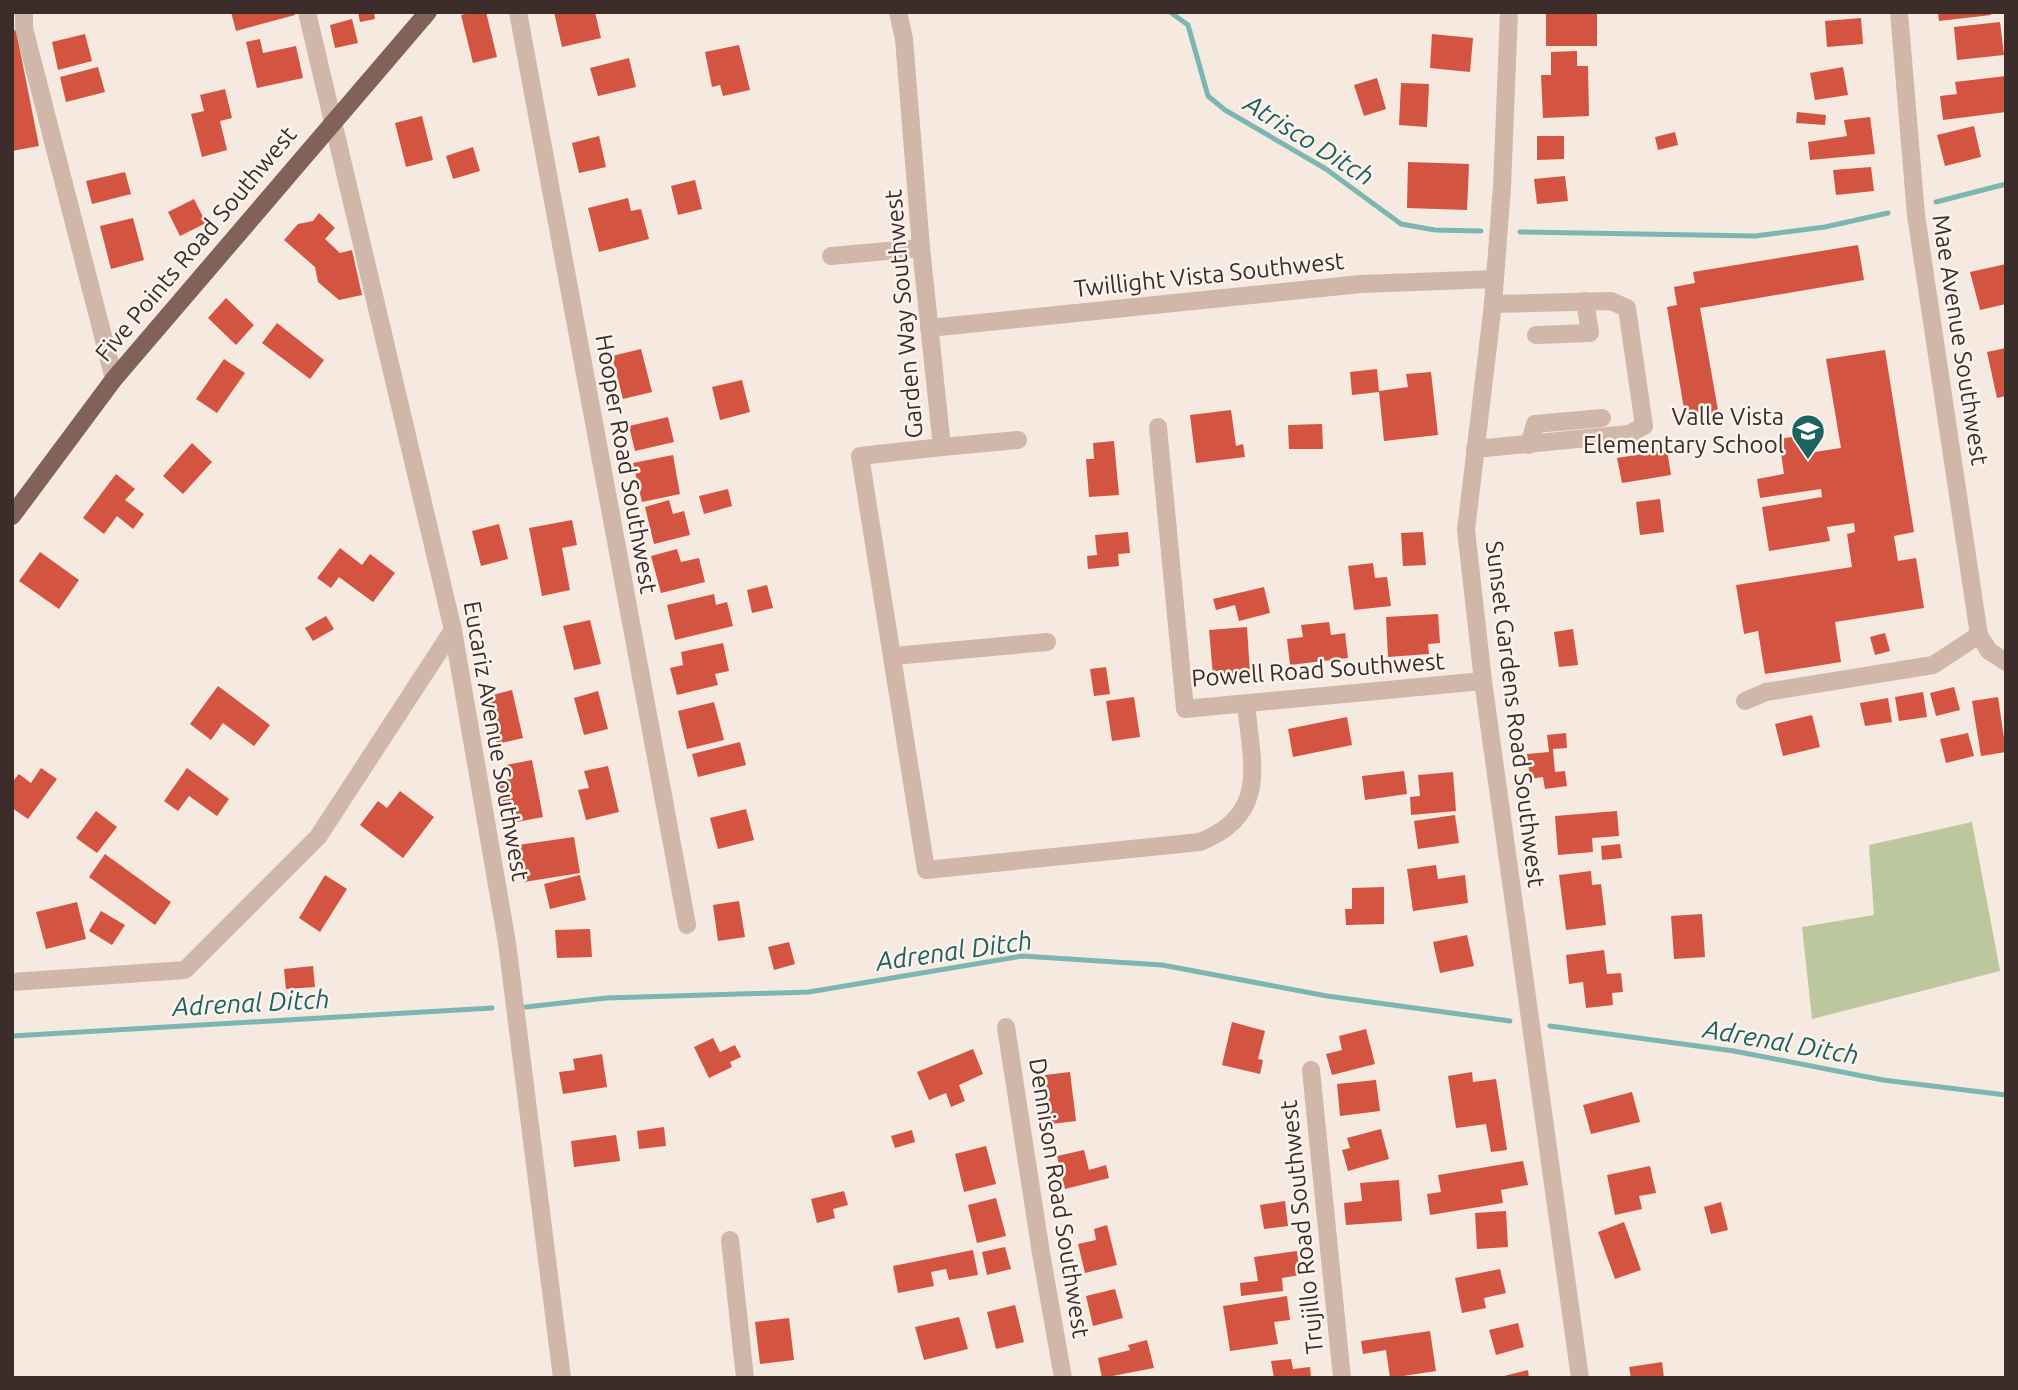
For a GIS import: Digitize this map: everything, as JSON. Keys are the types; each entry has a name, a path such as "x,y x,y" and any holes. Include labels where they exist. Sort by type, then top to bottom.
{"main road":[{"name":"Five Points Road Southwest","path":"12,516 114,379 428,12"}],"street":[{"name":"Eucariz Avenue Southwest","path":"307,12 453,630 507,943 562,1378"},
{"name":"Hooper Road Southwest","path":"518,12 687,925"},
{"name":"Garden Way Southwest","path":"898,12 904,39 921,248 942,447 860,456 926,870 1200,842 1222,834 1248,803 1254,781 1246,705"},
{"name":"Sunset Gardens Road Southwest","path":"1509,12 1502,187 1493,304 1466,530 1483,681 1580,1378"},
{"name":"Mae Avenue Southwest","path":"1899,12 1916,215 1979,635"},
{"path":"20,20 114,379"},
{"path":"831,256 921,248"},
{"name":"Twillight Vista Southwest","path":"929,328 1361,284 1495,274"},
{"path":"1536,335 1590,333 1585,301"},
{"path":"1475,449 1629,434 1644,426 1627,307 1611,301 1493,304"},
{"path":"1530,445 1535,424 1602,418"},
{"name":"Powell Road Southwest","path":"1158,427 1185,709 1483,681"},
{"path":"942,447 1018,440"},
{"path":"12,982 185,970 318,837 453,630"},
{"path":"1745,701 1766,692 1933,665 1979,635 1989,651 2006,662"},
{"path":"894,656 1047,642"},
{"name":"Dennison Road Southwest","path":"1006,1027 1063,1378"},
{"name":"Trujillo Road Southwest","path":"1311,1070 1342,1378"},
{"path":"730,1240 745,1378"}],"green space":[{"path":"1972,822 2000,971 1812,1019 1802,927 1874,915 1869,845"}],"building":[{"path":"231,12 295,12 295,15 236,31"},
{"path":"358,12 374,12 375,19 360,22"},
{"path":"486,12 497,57 473,63 461,15"},
{"path":"554,12 595,12 601,38 562,47"},
{"path":"1546,12 1597,12 1597,46 1546,46"},
{"path":"1938,12 1990,12 1991,15 1939,21"},
{"path":"1861,18 1863,44 1827,47 1825,21"},
{"path":"352,19 358,43 335,48 330,25"},
{"path":"2000,22 2004,55 1957,60 1954,27"},
{"path":"16,30 39,146 12,151 12,31"},
{"path":"85,34 92,61 58,70 52,42"},
{"path":"1432,34 1473,38 1470,72 1430,68"},
{"path":"260,39 263,53 296,46 303,78 257,88 246,42"},
{"path":"739,45 750,90 723,96 720,85 712,87 705,52"},
{"path":"1577,51 1577,66 1588,66 1589,116 1543,118 1541,75 1551,75 1551,52"},
{"path":"629,58 636,87 598,96 590,68"},
{"path":"98,67 105,92 66,102 60,77"},
{"path":"1843,67 1848,95 1815,100 1810,73"},
{"path":"2006,76 2006,112 1943,120 1940,96 1957,94 1955,82"},
{"path":"1377,78 1386,109 1364,116 1354,85"},
{"path":"1401,83 1429,84 1427,127 1399,125"},
{"path":"225,89 232,118 220,121 227,150 202,157 191,114 204,111 200,95"},
{"path":"1797,112 1826,115 1825,125 1796,123"},
{"path":"422,116 433,160 406,167 395,123"},
{"path":"1870,117 1875,154 1810,160 1808,142 1847,136 1844,120"},
{"path":"1974,126 1981,157 1945,166 1937,135"},
{"path":"1675,132 1678,145 1658,150 1655,137"},
{"path":"599,136 606,167 579,173 572,143"},
{"path":"1537,136 1564,136 1564,159 1537,160"},
{"path":"473,147 480,171 453,179 446,156"},
{"path":"1408,162 1469,164 1467,210 1407,208"},
{"path":"1871,167 1874,191 1836,195 1833,170"},
{"path":"125,172 131,194 92,204 86,181"},
{"path":"1565,176 1568,201 1537,204 1534,179"},
{"path":"695,180 702,209 678,215 671,186"},
{"path":"628,198 631,211 641,209 649,239 599,252 588,208"},
{"path":"194,199 206,223 180,236 168,212"},
{"path":"319,213 335,228 325,239 340,253 352,250 362,295 339,300 318,282 315,267 284,240 298,224 313,221"},
{"path":"133,218 144,260 111,269 100,226"},
{"path":"1858,245 1864,280 1700,308 1719,416 1686,421 1667,307 1677,305 1674,287 1695,283 1693,272"},
{"path":"2006,264 2006,304 1980,310 1970,272"},
{"path":"226,298 254,325 236,345 208,318"},
{"path":"277,323 324,360 310,379 262,343"},
{"path":"2006,348 2006,396 1997,398 1987,352"},
{"path":"641,349 652,392 623,399 612,356"},
{"path":"1885,350 1914,532 1894,536 1898,561 1916,558 1924,608 1835,622 1841,662 1765,674 1758,631 1744,634 1736,585 1852,567 1847,534 1855,532 1854,523 1827,527 1830,541 1769,551 1762,507 1822,497 1821,489 1760,498 1757,479 1784,474 1779,439 1805,435 1808,453 1841,448 1826,359"},
{"path":"224,359 245,373 217,413 196,399"},
{"path":"1377,369 1379,391 1408,387 1406,374 1431,372 1438,435 1384,441 1379,392 1352,395 1350,372"},
{"path":"742,380 750,412 720,420 712,387"},
{"path":"1231,410 1236,446 1243,444 1245,457 1196,463 1190,415"},
{"path":"668,417 674,442 635,451 629,426"},
{"path":"1322,424 1323,449 1289,449 1288,425"},
{"path":"1114,441 1119,495 1089,497 1086,459 1094,459 1093,443"},
{"path":"192,443 212,462 183,494 163,476"},
{"path":"1667,450 1671,475 1622,483 1617,458"},
{"path":"673,455 680,494 642,502 633,463"},
{"path":"116,474 135,489 125,500 144,514 133,529 117,516 104,534 83,518"},
{"path":"728,489 732,506 704,514 699,496"},
{"path":"1660,499 1664,532 1640,535 1636,502"},
{"path":"669,500 673,514 684,511 690,535 654,544 645,507"},
{"path":"572,520 577,545 562,548 570,590 542,596 529,528"},
{"path":"499,524 508,559 481,566 472,531"},
{"path":"1128,532 1130,553 1118,554 1119,566 1088,569 1087,556 1097,555 1095,535"},
{"path":"1423,532 1426,565 1403,566 1401,533"},
{"path":"340,548 362,565 370,554 395,573 373,602 339,577 331,588 317,578"},
{"path":"677,549 681,562 699,558 705,582 661,593 651,556"},
{"path":"40,552 79,580 59,609 19,581"},
{"path":"1373,563 1375,578 1387,577 1391,606 1354,610 1348,566"},
{"path":"767,585 773,608 752,613 747,590"},
{"path":"1264,587 1270,613 1239,621 1235,605 1216,610 1213,599"},
{"path":"714,594 716,605 727,602 733,626 675,640 667,605"},
{"path":"1438,614 1440,643 1428,644 1429,654 1388,657 1386,617"},
{"path":"326,616 334,629 313,641 305,628"},
{"path":"590,620 601,664 574,670 563,626"},
{"path":"1329,622 1331,635 1345,633 1348,658 1290,665 1287,639 1303,637 1301,625"},
{"path":"1247,627 1250,673 1213,676 1209,630"},
{"path":"1573,629 1578,665 1559,667 1554,632"},
{"path":"1885,633 1890,651 1875,655 1870,637"},
{"path":"723,643 729,671 715,674 718,685 677,695 670,668 683,665 681,652"},
{"path":"1106,667 1110,694 1094,696 1090,669"},
{"path":"218,686 270,725 254,746 223,723 211,740 190,724"},
{"path":"1954,687 1960,710 1936,716 1930,693"},
{"path":"512,690 523,738 497,744 485,697"},
{"path":"598,691 608,729 584,735 574,698"},
{"path":"1923,692 1927,717 1899,721 1895,697"},
{"path":"1134,697 1140,737 1112,741 1106,701"},
{"path":"1998,697 2006,752 1981,756 1972,701"},
{"path":"1888,698 1892,722 1865,726 1860,703"},
{"path":"714,702 724,740 687,749 678,711"},
{"path":"1812,715 1820,747 1783,756 1775,724"},
{"path":"1347,717 1352,745 1293,757 1288,729"},
{"path":"1566,733 1567,748 1553,749 1555,772 1565,771 1567,786 1545,789 1543,777 1530,779 1527,754 1549,752 1547,735"},
{"path":"1968,733 1974,756 1946,763 1940,739"},
{"path":"740,742 746,765 698,777 692,754"},
{"path":"532,760 543,817 517,822 515,809 501,812 495,782 509,779 506,765"},
{"path":"608,766 619,812 586,820 578,790 589,788 584,771"},
{"path":"41,768 57,779 28,819 12,808 12,782 19,774 31,783"},
{"path":"187,768 229,799 217,816 189,796 178,811 164,801"},
{"path":"1404,771 1407,794 1365,800 1362,776"},
{"path":"1453,772 1456,811 1411,815 1410,797 1420,796 1418,775"},
{"path":"400,791 434,817 403,858 360,825 378,801 387,808"},
{"path":"746,809 754,840 718,849 710,818"},
{"path":"96,811 117,827 97,853 76,838"},
{"path":"1617,811 1619,836 1592,838 1593,852 1558,855 1555,816"},
{"path":"1455,815 1459,843 1418,849 1414,821"},
{"path":"574,837 580,873 524,882 518,845"},
{"path":"1620,844 1622,858 1602,860 1601,846"},
{"path":"105,854 171,902 155,925 89,877"},
{"path":"1436,865 1438,879 1465,875 1468,903 1413,911 1407,869"},
{"path":"1591,871 1592,885 1601,884 1606,925 1566,930 1559,875"},
{"path":"325,875 347,889 320,932 299,918"},
{"path":"580,875 586,900 550,909 544,884"},
{"path":"1384,887 1384,924 1346,925 1345,909 1352,909 1352,888"},
{"path":"739,901 745,937 718,941 713,905"},
{"path":"77,902 86,939 46,949 36,912"},
{"path":"101,911 125,925 112,945 89,931"},
{"path":"1702,914 1705,957 1674,959 1671,916"},
{"path":"590,929 592,957 557,958 555,930"},
{"path":"1467,935 1474,966 1440,973 1433,942"},
{"path":"789,942 795,964 774,970 768,947"},
{"path":"1604,950 1607,974 1621,973 1623,992 1612,993 1613,1005 1586,1008 1583,982 1569,984 1566,955"},
{"path":"313,966 315,987 286,989 284,969"},
{"path":"1232,1022 1265,1031 1258,1059 1263,1060 1260,1074 1222,1065"},
{"path":"1366,1029 1375,1064 1332,1075 1326,1054 1342,1050 1339,1036"},
{"path":"713,1038 720,1052 735,1045 741,1057 730,1062 732,1067 709,1078 694,1047"},
{"path":"973,1049 983,1074 959,1085 965,1101 951,1107 946,1093 929,1100 917,1072"},
{"path":"602,1054 607,1087 563,1094 559,1072 575,1070 573,1059"},
{"path":"1070,1072 1076,1121 1051,1124 1045,1075"},
{"path":"1472,1072 1473,1082 1496,1079 1507,1150 1491,1152 1486,1124 1456,1128 1448,1076"},
{"path":"1376,1080 1380,1111 1340,1116 1337,1084"},
{"path":"1632,1092 1640,1122 1591,1134 1583,1105"},
{"path":"664,1127 666,1146 639,1149 637,1131"},
{"path":"1381,1129 1389,1159 1348,1171 1342,1150 1350,1148 1347,1138"},
{"path":"912,1130 915,1142 895,1148 891,1136"},
{"path":"616,1135 620,1161 574,1167 571,1141"},
{"path":"986,1146 996,1184 964,1192 955,1154"},
{"path":"1084,1150 1089,1170 1106,1165 1109,1178 1065,1189 1057,1156"},
{"path":"1523,1161 1528,1185 1501,1190 1503,1203 1430,1215 1427,1194 1441,1192 1438,1175"},
{"path":"1650,1166 1656,1193 1639,1196 1642,1209 1615,1215 1607,1175"},
{"path":"1399,1180 1402,1221 1346,1225 1344,1203 1362,1201 1360,1183"},
{"path":"844,1191 848,1205 833,1209 835,1218 817,1223 811,1199"},
{"path":"996,1198 1006,1236 977,1243 968,1205"},
{"path":"1285,1201 1288,1226 1264,1229 1260,1205"},
{"path":"1721,1202 1728,1230 1711,1234 1704,1207"},
{"path":"1506,1211 1508,1247 1477,1249 1475,1213"},
{"path":"1624,1222 1641,1270 1615,1279 1598,1232"},
{"path":"1107,1225 1117,1265 1085,1273 1078,1244 1096,1240 1094,1229"},
{"path":"1005,1247 1011,1269 987,1275 982,1252"},
{"path":"973,1250 978,1275 949,1280 946,1269 931,1272 934,1286 898,1293 893,1266"},
{"path":"1297,1251 1300,1275 1282,1278 1283,1291 1241,1296 1240,1283 1258,1281 1254,1257"},
{"path":"1500,1269 1506,1293 1484,1298 1486,1308 1462,1313 1455,1278"},
{"path":"1115,1289 1123,1318 1093,1326 1086,1296"},
{"path":"1287,1296 1290,1320 1274,1322 1278,1344 1230,1351 1223,1306"},
{"path":"1015,1305 1024,1342 996,1349 987,1312"},
{"path":"959,1317 968,1349 924,1360 915,1327"},
{"path":"789,1318 794,1360 760,1364 755,1322"},
{"path":"1518,1323 1524,1347 1496,1355 1489,1330"},
{"path":"1430,1331 1436,1371 1390,1378 1386,1350 1363,1354 1361,1341"},
{"path":"1147,1340 1154,1368 1102,1378 1098,1358 1130,1350 1128,1345"},
{"path":"1291,1359 1293,1369 1310,1367 1311,1378 1274,1378 1271,1361"},
{"path":"1662,1362 1664,1378 1631,1378 1629,1367"},
{"path":"1528,1370 1529,1378 1500,1378 1500,1377"}],"waterway":[{"name":"Atrisco Ditch","path":"1170,12 1188,25 1208,96 1225,110 1326,169 1401,224 1435,230 1481,231"},
{"name":"Atrisco Ditch","path":"1936,202 2006,184"},
{"name":"Atrisco Ditch","path":"1520,232 1755,236 1825,227 1888,213"},
{"name":"Adrenal Ditch","path":"526,1007 606,998 809,992 1022,956 1162,965 1327,996 1510,1021"},
{"name":"Adrenal Ditch","path":"12,1036 492,1008"},
{"name":"Adrenal Ditch","path":"1550,1026 1734,1051 1883,1080 2006,1095"}],"place":[{"name":"Valle Vista Elementary School","path":"1808,461"}]}
